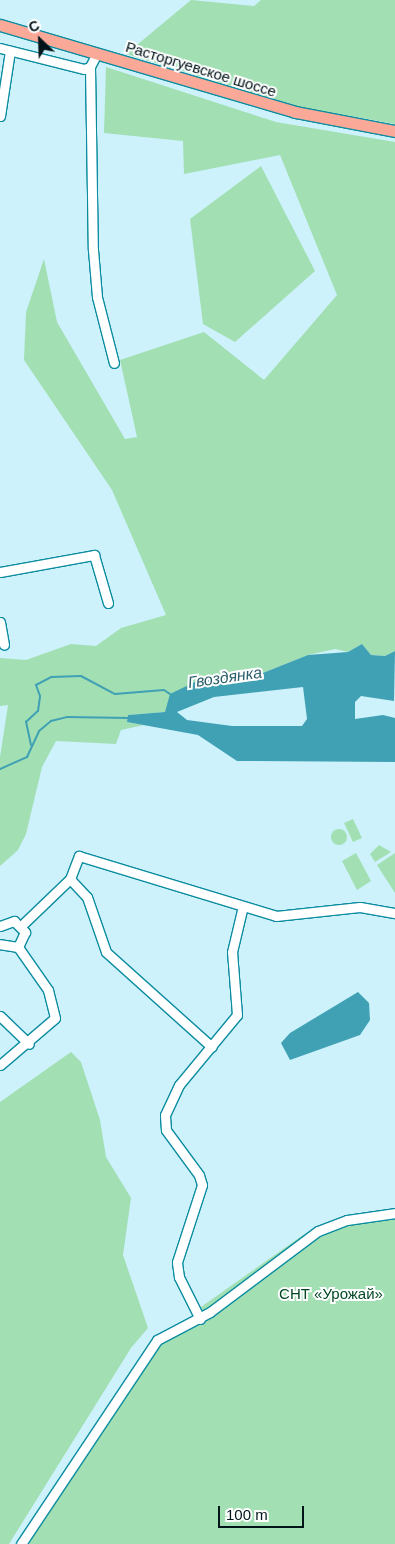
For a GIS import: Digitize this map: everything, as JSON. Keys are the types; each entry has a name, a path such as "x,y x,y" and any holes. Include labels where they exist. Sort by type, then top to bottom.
{"main road":[{"name":"Расторгуевское шоссе","path":"0,25 295,112 395,131"}],"street":[{"path":"0,48 84,69 90,67"},
{"path":"0,116 10,51"},
{"path":"97,53 90,67 93,250 97,297 114,362"},
{"path":"0,572 94,556 108,602"},
{"path":"0,622 4,645"},
{"path":"22,925 70,879 79,856 284,917 360,907 395,913"},
{"path":"70,879 87,897 106,952 212,1047"},
{"path":"200,1319 179,1277 177,1262 202,1185 199,1175 166,1130 165,1115 179,1085 237,1015 232,952 243,906"},
{"path":"0,926 8,921 22,925"},
{"path":"18,947 25,938 22,925"},
{"path":"0,944 18,947 48,990 55,1018 29,1044 0,1065"},
{"path":"0,1016 29,1044"},
{"path":"21,1544 147,1351 159,1339 200,1319 318,1231 346,1220 395,1212"}],"green space":[{"path":"191,0 254,6 261,0 395,0 395,124 300,107 126,54"},
{"path":"106,67 276,122 395,142 395,651 385,656 371,655 362,644 348,652 335,649 308,655 253,677 221,679 165,712 128,715 127,722 144,725 121,730 116,744 56,741 42,767 26,834 18,850 0,866 0,757 8,705 0,706 0,658 26,660 71,644 96,646 121,628 166,615 112,490 24,360 26,312 44,259 57,322 125,439 137,437 120,360 204,332 264,380 337,295 280,155 184,174 183,141 104,133"},
{"path":"261,166 315,271 235,342 203,324 190,219"},
{"path":"353,819 362,838 353,842 344,823"},
{"path":"339,829 345,831 347,837 345,843 339,845 333,843 331,837 333,831"},
{"path":"379,845 391,852 375,862 370,854"},
{"path":"356,853 371,881 357,890 342,861"},
{"path":"395,853 395,893 377,865"},
{"path":"71,1052 81,1062 100,1120 106,1157 131,1198 123,1255 148,1328 131,1348 9,1544 0,1544 0,1102"},
{"name":"СНТ «Урожай»","path":"395,1209 395,1544 29,1544 128,1380 160,1345 206,1320 201,1307 303,1235 346,1217"}],"water":[{"path":"362,644 371,655 385,656 395,651 394,701 361,696 355,702 355,719 383,715 395,718 395,762 237,761 198,735 127,722 128,715 165,712 170,694 199,680 253,677 308,655 348,652","holes":["303,687 307,719 302,726 232,726 187,720 177,712 214,697"]},
{"path":"358,992 369,1003 370,1020 360,1035 290,1060 281,1043 290,1033"}],"waterway":[{"path":"31,745 26,722 38,711 40,696 36,685 51,677 81,676 115,694 164,690 170,694"},
{"name":"Гвоздянка","path":"0,769 27,757 39,731 51,721 67,717 129,718"}]}
